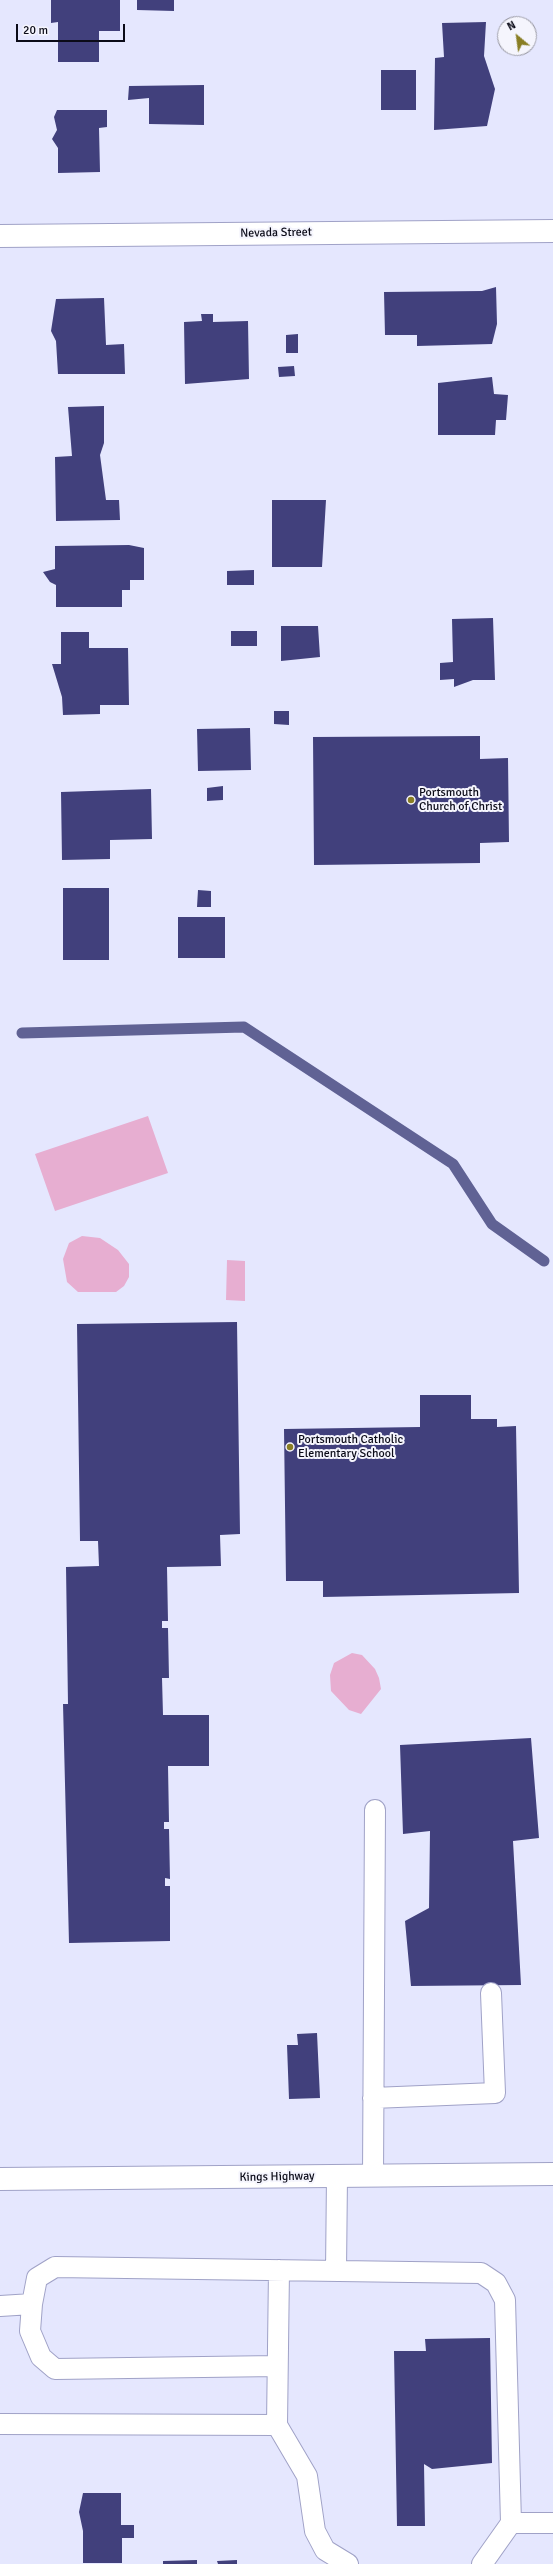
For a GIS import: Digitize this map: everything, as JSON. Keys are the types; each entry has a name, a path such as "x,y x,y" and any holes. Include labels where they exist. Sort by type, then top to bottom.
{"street":[{"name":"Nevada Street","path":"0,236 553,231"},
{"name":"Kings Highway","path":"0,2179 553,2174"}],"lane":[{"path":"373,2176 375,1810"},
{"path":"373,2098 495,2093 491,1993"},
{"path":"336,2271 337,2176"},
{"path":"277,2366 55,2369 41,2357 30,2331 32,2304 37,2278 55,2267 481,2273 496,2283 505,2300 511,2523 482,2564"},
{"path":"279,2270 277,2425 307,2476 315,2532 325,2550 348,2564"},
{"path":"0,2306 32,2304"},
{"path":"0,2424 277,2425"},
{"path":"511,2523 553,2523"}],"shaded area":[{"path":"148,1116 168,1173 55,1211 35,1154"},
{"path":"82,1236 100,1238 118,1250 129,1264 129,1277 124,1286 116,1292 78,1292 67,1282 63,1259 69,1243"},
{"path":"227,1260 245,1261 245,1301 226,1300"},
{"path":"352,1653 362,1655 375,1669 379,1678 381,1689 361,1714 349,1710 331,1691 330,1675 334,1663"}],"building":[{"path":"51,0 120,0 120,31 99,31 99,62 58,62 58,22 51,23"},
{"path":"137,0 174,0 174,11 137,10"},
{"path":"486,22 484,56 495,89 487,126 434,130 435,58 444,57 442,23"},
{"path":"381,70 416,70 416,110 381,110"},
{"path":"204,85 204,125 149,124 149,98 128,100 129,86"},
{"path":"57,110 107,110 107,127 99,128 100,172 58,173 58,148 52,139 57,130 54,117"},
{"path":"496,287 497,324 492,344 417,346 417,335 385,335 384,292 482,291"},
{"path":"104,298 106,345 124,344 125,374 58,374 56,341 51,331 56,299"},
{"path":"201,314 213,314 213,322 248,321 249,379 185,384 184,322 202,321"},
{"path":"298,334 298,353 286,353 286,335"},
{"path":"294,366 295,376 279,377 278,367"},
{"path":"492,377 494,394 508,395 506,420 496,420 495,435 438,435 438,383"},
{"path":"104,406 104,443 100,455 106,500 119,500 120,520 56,521 55,457 72,456 68,407"},
{"path":"272,500 326,500 322,567 272,567"},
{"path":"129,545 144,548 144,580 130,580 130,590 122,590 122,607 56,607 56,585 50,582 43,572 55,569 55,546"},
{"path":"254,570 254,585 227,585 227,571"},
{"path":"493,618 495,680 473,680 454,687 454,679 440,680 440,663 453,662 452,619"},
{"path":"281,626 318,626 320,657 281,661"},
{"path":"231,631 257,631 257,646 231,646"},
{"path":"61,632 89,632 89,648 128,648 129,705 100,705 100,714 63,715 62,697 52,664 61,664"},
{"path":"274,711 289,711 289,725 274,724"},
{"path":"250,728 251,770 198,771 197,729"},
{"name":"Portsmouth Church of Christ","path":"480,736 480,759 508,758 509,842 480,843 480,863 314,865 313,737"},
{"path":"223,786 223,800 207,801 207,788"},
{"path":"151,789 152,839 110,840 110,859 62,860 61,792"},
{"path":"63,888 109,888 109,960 63,960"},
{"path":"198,890 211,891 211,907 197,907"},
{"path":"178,917 225,917 225,958 178,958"},
{"path":"237,1322 240,1534 220,1535 221,1566 167,1567 168,1621 162,1621 162,1628 168,1628 169,1678 162,1678 163,1715 209,1715 209,1766 168,1766 169,1822 164,1822 164,1829 169,1829 170,1879 165,1878 165,1886 170,1886 170,1941 69,1943 63,1704 68,1704 66,1567 99,1566 98,1541 80,1541 77,1324"},
{"path":"420,1395 471,1395 471,1419 497,1419 497,1427 516,1426 519,1593 323,1597 323,1581 286,1581 284,1429 420,1427"},
{"path":"531,1738 539,1838 513,1841 521,1985 411,1986 405,1921 429,1908 430,1831 403,1834 400,1745"},
{"path":"317,2033 320,2098 289,2099 287,2045 298,2045 297,2034"},
{"path":"490,2338 492,2463 432,2469 424,2464 425,2526 397,2526 394,2351 426,2351 425,2339"},
{"path":"83,2493 121,2493 121,2525 134,2525 134,2538 122,2538 122,2563 83,2563 83,2531 79,2512"},
{"path":"197,2560 197,2564 163,2564 163,2561"},
{"path":"237,2560 237,2564 218,2564 217,2561"}],"waterway":[{"path":"22,1033 244,1027 453,1164 492,1224 544,1261"}],"place":[{"name":"Portsmouth Church of Christ","path":"411,800"},
{"name":"Portsmouth Catholic Elementary School","path":"290,1447"}]}
